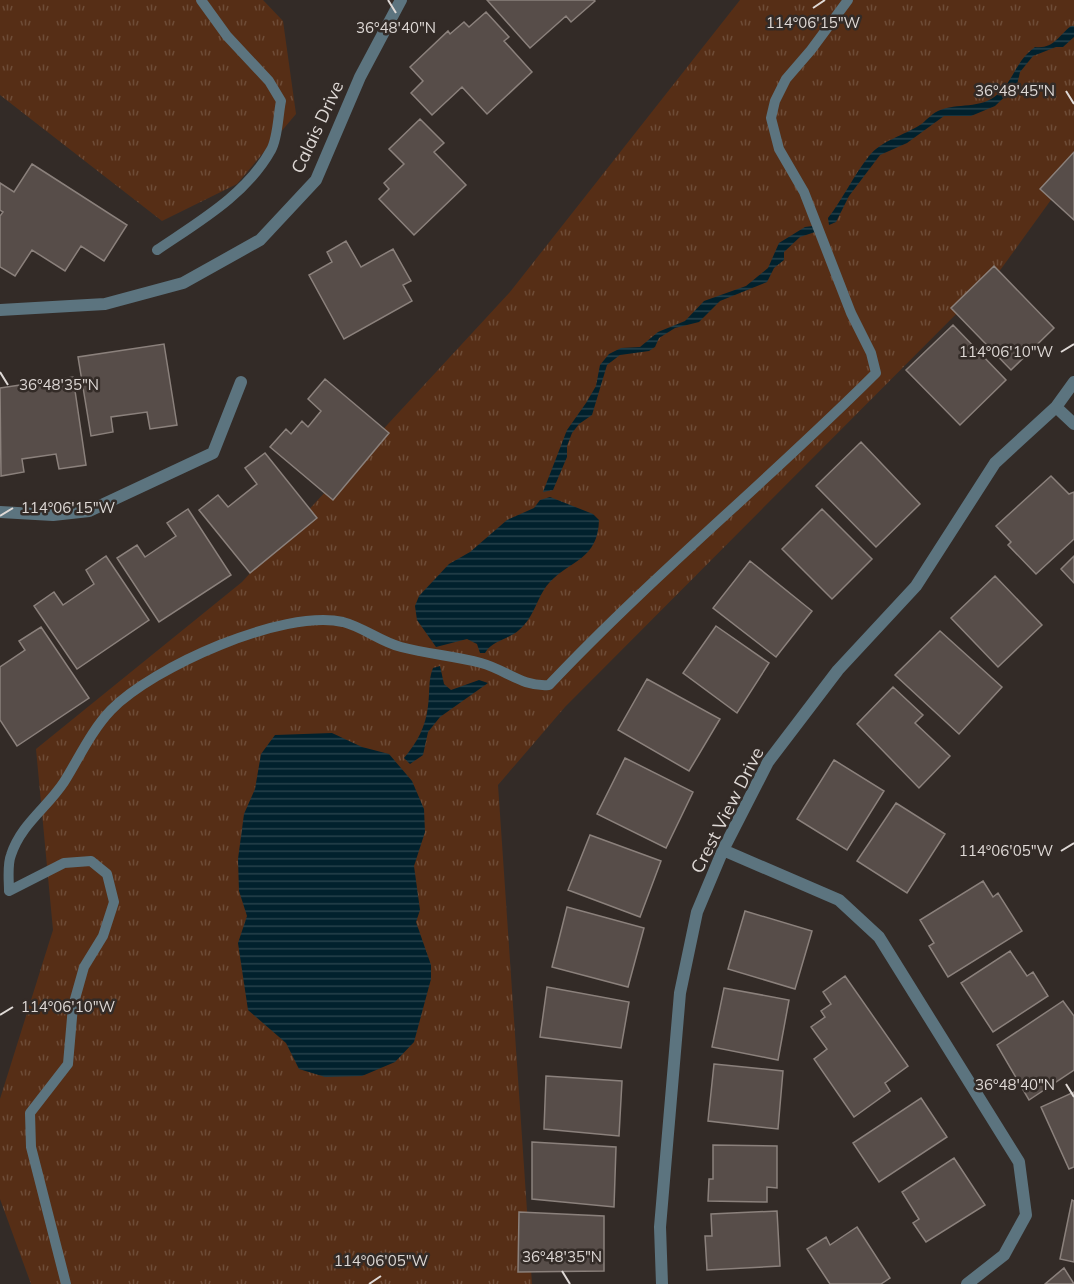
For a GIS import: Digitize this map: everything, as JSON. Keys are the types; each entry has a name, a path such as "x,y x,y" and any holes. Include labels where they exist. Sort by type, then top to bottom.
{"street":[{"name":"Calais Drive","path":"0,310 105,304 183,283 260,240 316,180 360,77 401,0"},
{"path":"0,512 53,515 89,511 213,453 241,382"},
{"name":"Crest View Drive","path":"662,1284 660,1227 680,993 697,912 723,850 768,762 838,670 916,586 995,463 1056,406 1074,382"},
{"path":"1056,406 1074,424"},
{"path":"723,850 838,900 879,937 1019,1162 1026,1215 1004,1255 968,1284"}],"lane":[{"path":"157,250 214,212 248,181 272,149 281,101 269,81 227,36 201,0"},
{"path":"66,1284 32,1147 30,1113 68,1064 73,1006 84,967 103,936 114,902 108,874 91,861 64,863 9,891 10,856 28,822 63,784 88,740 110,711 141,684 176,664 283,624 303,621 343,622 400,647 483,663 533,686 549,685 606,625 817,432 876,373 871,353 851,313 804,192 779,149 771,118 775,101 786,79 848,0"}],"green space":[{"path":"0,0 263,0 283,21 296,114 237,184 162,221 0,95"},
{"path":"740,0 1074,0 1074,168 1001,269 565,707 498,785 532,1284 31,1284 0,1199 0,1099 53,930 36,749 242,582 510,292"}],"water":[{"path":"1071,26 1074,26 1074,37 1063,47 1056,47 1033,56 1020,72 1017,85 995,106 971,116 944,116 907,143 880,155 849,196 836,222 829,225 828,218 874,151 886,142 920,125 938,111 991,99 1004,88 1028,53 1035,47 1051,44"},
{"path":"813,226 815,232 800,237 784,252 784,260 774,268 767,282 720,301 699,322 675,328 659,338 655,347 649,351 620,355 607,365 592,415 579,424 572,433 567,446 567,457 553,490 543,492 567,430 596,386 600,365 609,354 621,348 640,347 658,332 685,321 704,301 746,286 768,268 779,243 805,227"},
{"path":"550,497 593,514 599,520 594,543 588,551 549,583 524,625 515,633 492,645 485,653 480,653 477,644 467,639 436,647 417,620 415,606 419,596 449,564 470,552 507,520 534,508 540,500"},
{"path":"440,666 444,684 451,690 479,680 488,683 440,717 428,732 423,755 410,764 404,758 423,727 429,701 431,673 433,668"},
{"path":"332,733 362,747 389,754 412,781 424,809 425,832 414,866 420,910 416,922 431,965 431,979 414,1042 395,1062 362,1076 325,1077 299,1069 286,1043 248,1010 238,943 247,916 239,891 238,859 244,814 255,789 261,754 275,735"}],"building":[{"path":"487,0 595,1 571,22 566,16 530,48"},
{"path":"486,12 509,37 504,41 532,72 487,114 462,87 432,115 411,93 423,81 410,67 448,31 450,34 464,22 469,27"},
{"path":"420,119 444,143 434,152 466,185 414,235 379,199 389,189 384,183 404,164 389,149"},
{"path":"1074,152 1074,220 1040,189"},
{"path":"32,164 127,225 104,261 81,246 65,271 32,250 15,276 0,267 0,216 3,212 0,210 0,183 14,192"},
{"path":"346,241 361,267 393,249 411,281 403,285 412,301 344,339 309,275 332,262 327,252"},
{"path":"994,266 1054,328 1011,370 951,308"},
{"path":"953,325 1006,380 960,425 906,370"},
{"path":"164,344 177,425 150,429 147,412 111,417 113,432 91,436 78,357"},
{"path":"73,377 86,465 59,469 56,454 22,459 24,472 1,476 0,388"},
{"path":"325,379 389,433 333,500 270,447 286,429 291,434 302,421 308,427 321,411 308,399"},
{"path":"861,442 920,504 876,547 816,486"},
{"path":"265,453 317,518 250,573 199,510 218,495 228,507 257,484 245,468"},
{"path":"1051,476 1069,494 1074,492 1074,539 1036,574 1008,545 1011,542 996,526"},
{"path":"188,509 231,575 159,622 117,558 137,545 145,557 176,536 167,523"},
{"path":"822,509 872,559 832,599 782,549"},
{"path":"106,556 149,620 77,669 34,606 54,592 63,605 94,584 86,570"},
{"path":"1074,556 1074,583 1061,569"},
{"path":"750,561 812,611 776,657 713,608"},
{"path":"995,576 1042,625 998,667 951,618"},
{"path":"716,626 769,663 737,713 683,673"},
{"path":"41,627 89,698 17,746 0,720 0,667 25,650 19,641"},
{"path":"940,631 1002,687 959,734 895,675"},
{"path":"647,679 720,719 689,771 618,730"},
{"path":"893,687 923,715 915,723 950,756 919,788 857,724"},
{"path":"625,758 693,792 666,848 597,814"},
{"path":"834,760 884,791 847,850 797,819"},
{"path":"896,803 945,834 907,893 857,861"},
{"path":"590,835 661,861 640,917 568,890"},
{"path":"983,881 993,897 998,893 1022,931 948,977 929,946 934,943 920,920"},
{"path":"567,907 644,928 628,987 552,967"},
{"path":"745,911 812,931 795,989 728,969"},
{"path":"1010,951 1027,976 1033,972 1048,996 993,1032 961,983"},
{"path":"845,976 908,1066 885,1083 890,1091 854,1117 814,1059 827,1049 811,1027 825,1017 821,1011 831,1004 823,992"},
{"path":"547,987 629,1002 621,1048 540,1037"},
{"path":"724,988 789,1000 778,1060 712,1047"},
{"path":"1063,1001 1074,1016 1074,1070 1029,1100 997,1045"},
{"path":"714,1064 783,1071 778,1129 708,1121"},
{"path":"546,1076 622,1081 619,1136 544,1129"},
{"path":"1074,1092 1074,1167 1069,1169 1041,1107"},
{"path":"921,1098 947,1137 879,1182 853,1143"},
{"path":"532,1142 616,1147 614,1207 532,1199"},
{"path":"713,1145 777,1146 777,1188 767,1187 767,1202 708,1201 709,1179 713,1179"},
{"path":"954,1158 985,1205 926,1242 913,1223 919,1219 902,1192"},
{"path":"1072,1200 1074,1201 1074,1262 1060,1259"},
{"path":"777,1211 780,1266 707,1270 705,1236 712,1236 711,1214"},
{"path":"519,1212 604,1216 604,1271 518,1272"},
{"path":"857,1227 890,1278 881,1284 830,1284 807,1249 826,1237 830,1245"},
{"path":"1064,1268 1074,1284 1045,1284"}]}
